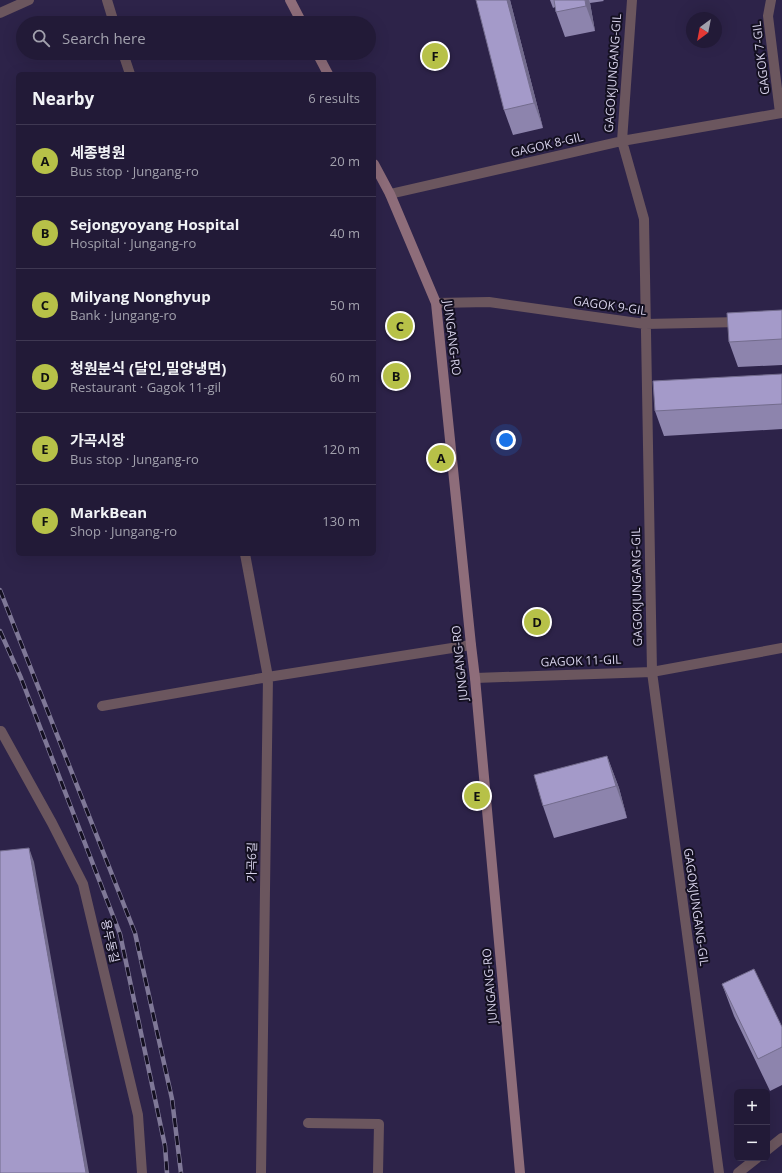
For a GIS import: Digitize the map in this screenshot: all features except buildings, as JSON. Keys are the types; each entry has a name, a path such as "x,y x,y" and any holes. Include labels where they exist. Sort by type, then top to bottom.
{"main road":[{"path":"290,0 298,16"},
{"path":"321,60 327,72"},
{"name":"JUNGANG-RO","path":"376,168 390,194 436,303 475,678 520,1173"}],"street":[{"path":"0,13 29,0"},
{"path":"107,0 112,16"},
{"name":"GAGOKJUNGANG-GIL","path":"632,0 622,141 644,219 652,672 719,1173"},
{"name":"GAGOK 7-GIL","path":"770,0 768,16 781,113"},
{"path":"125,60 129,72"},
{"name":"GAGOK 8-GIL","path":"390,194 622,141 781,113"},
{"name":"GAGOK 9-GIL","path":"436,303 489,302 645,324 752,322"},
{"name":"가곡6길","path":"245,556 268,677 261,1173"},
{"path":"102,706 268,677 471,645"},
{"name":"GAGOK 11-GIL","path":"475,678 652,672 782,648"},
{"name":"용두동길","path":"1,731 52,823 83,884 138,1115 142,1173"},
{"path":"308,1123 379,1124 378,1173"},
{"path":"770,1148 782,1138"},
{"path":"738,1173 753,1161"}],"railway":[{"path":"0,590 135,933 172,1099 181,1173"},
{"path":"0,631 21,678 120,934 165,1146 167,1173"}],"place":[{"name":"MarkBean","path":"435,56"},
{"name":"Milyang Nonghyup","path":"400,326"},
{"name":"Sejongyoyang Hospital","path":"396,376"},
{"name":"세종병원","path":"441,458"},
{"name":"청원분식 (달인,밀양냉면)","path":"537,622"},
{"name":"가곡시장","path":"477,796"}]}
